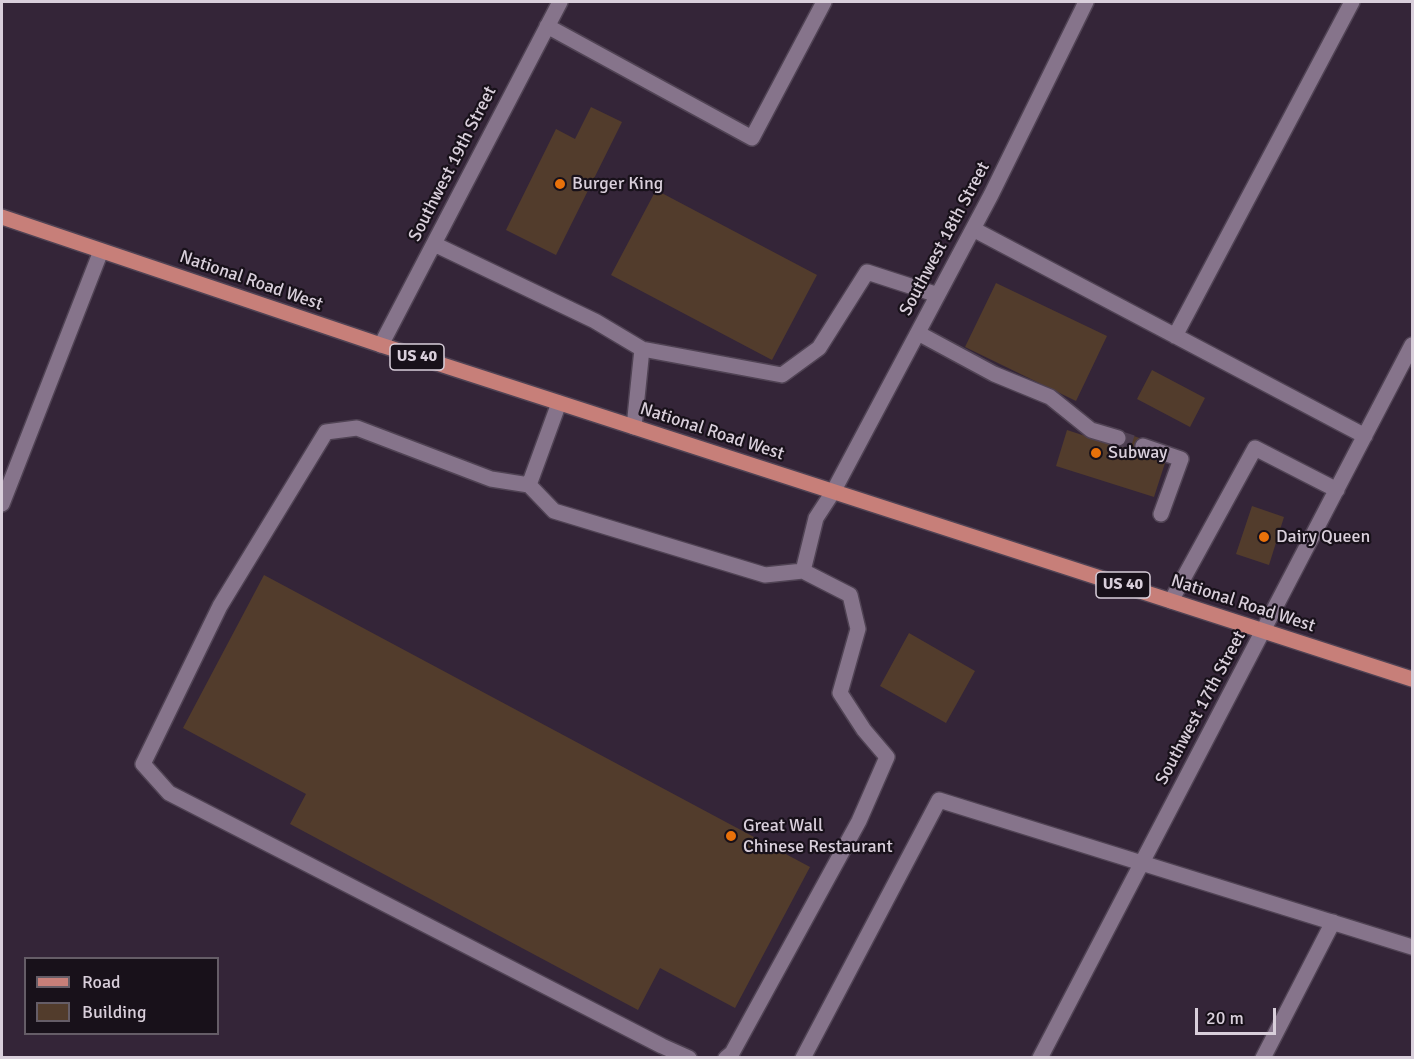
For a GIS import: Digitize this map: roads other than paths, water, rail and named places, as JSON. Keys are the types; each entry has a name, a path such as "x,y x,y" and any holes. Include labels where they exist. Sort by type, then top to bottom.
{"main road":[{"name":"National Road West","path":"2,217 381,345 1413,679"}],"street":[{"name":"Southwest 19th Street","path":"381,345 560,2"},
{"path":"547,26 752,138 824,2"},
{"name":"Southwest 18th Street","path":"803,571 816,518 833,492 973,229 1086,2"},
{"path":"1175,336 1352,2"},
{"path":"973,229 1365,436"},
{"path":"434,244 596,321 642,349 782,375 819,348 867,272 938,295"},
{"path":"2,504 101,251"},
{"path":"918,333 994,374 1050,398 1091,430 1118,438"},
{"name":"Southwest 17th Street","path":"1040,1058 1413,345"},
{"path":"634,427 642,349"},
{"path":"529,485 559,403"},
{"path":"689,1058 169,793 143,764 220,606 326,432 357,428 491,479 529,485 554,511 765,575 803,571 850,595 858,629 840,693 864,730 887,757 859,821 732,1053 726,1058"},
{"path":"1143,446 1180,459 1161,514"},
{"path":"1171,601 1255,448 1337,490"},
{"path":"803,1058 939,800 1413,947"},
{"path":"1263,1058 1333,922"}],"tunnel":[{"path":"1118,438 1143,446"}],"place":[{"name":"Burger King","path":"560,184"},
{"name":"Subway","path":"1096,453"},
{"name":"Dairy Queen","path":"1264,537"},
{"name":"Great Wall Chinese Restaurant","path":"731,836"}]}
